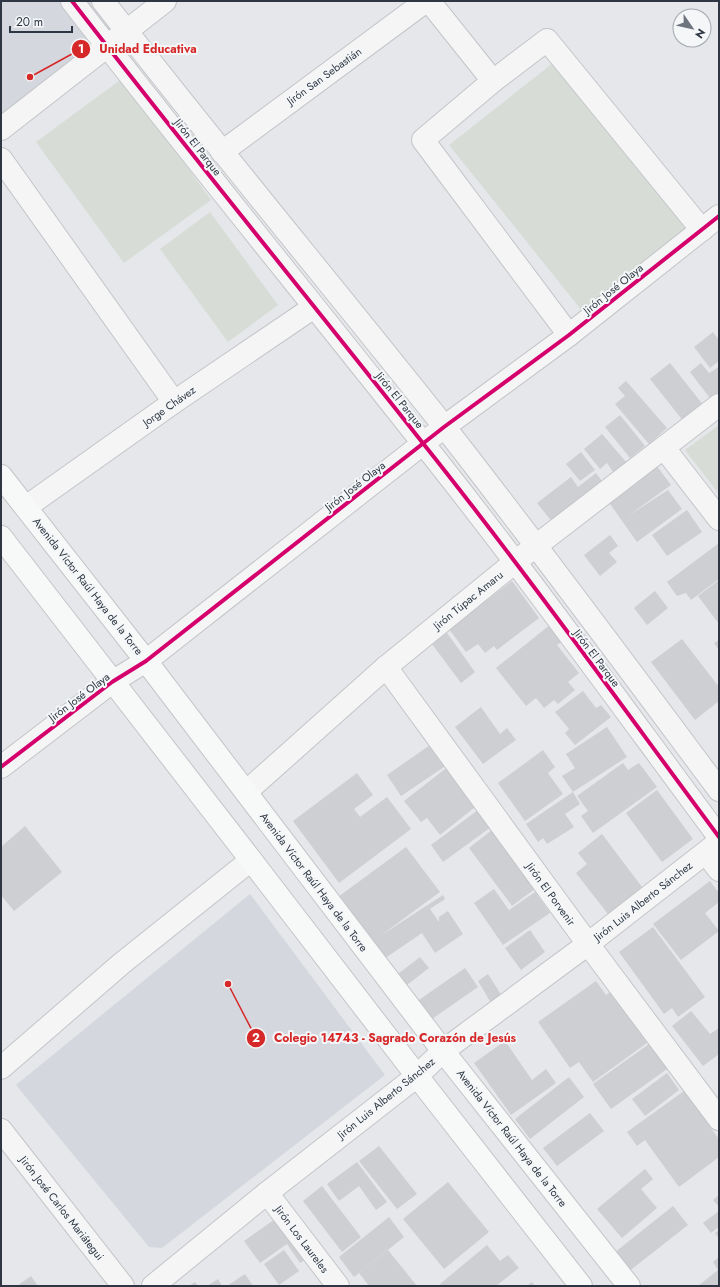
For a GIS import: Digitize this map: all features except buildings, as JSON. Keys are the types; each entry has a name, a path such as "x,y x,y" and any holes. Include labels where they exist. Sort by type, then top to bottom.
{"main road":[{"name":"Avenida Víctor Raúl Haya de la Torre","path":"1,476 146,661 443,1051 629,1286"},
{"path":"1,537 581,1286"}],"street":[{"name":"Jirón El Parque","path":"72,1 314,307 424,443 515,562 714,844 719,870"},
{"name":"Jirón El Parque","path":"103,1 222,152 331,284 444,427 536,546 719,790"},
{"path":"1,129 165,1"},
{"name":"Jirón San Sebastián","path":"222,152 426,1"},
{"path":"429,1 493,81"},
{"path":"569,335 423,140 493,81 547,40 702,230"},
{"path":"1,159 174,402"},
{"name":"Jirón José Olaya","path":"1,767 112,682 146,661 444,427 569,335 719,216"},
{"name":"Jorge Chávez","path":"26,507 174,402 314,307"},
{"name":"Jirón Túpac Amaru","path":"246,792 386,667 515,562 719,405"},
{"path":"664,448 719,519"},
{"name":"Jirón El Porvenir","path":"386,667 588,944 719,1119"},
{"name":"Jirón Luis Alberto Sánchez","path":"153,1286 267,1193 417,1076 443,1051 588,944 714,844"},
{"path":"1,1068 121,964 251,860"},
{"name":"Jirón José Carlos Mariátegui","path":"1,1130 123,1286"},
{"name":"Jirón Los Laureles","path":"267,1193 338,1286"}],"shaded area":[{"path":"1,1 94,1 118,31 1,123"},
{"path":"553,63 695,231 587,317 449,145"},
{"path":"123,78 211,200 124,263 36,142"},
{"path":"210,212 278,305 228,342 160,249"},
{"path":"719,425 719,494 685,450"},
{"path":"250,894 385,1075 162,1248 149,1247 16,1085"}],"cycle path":[{"path":"72,1 498,540 719,837"},
{"path":"1,767 112,682 146,661 444,427 569,335 719,216"}],"place":[{"name":"Unidad Educativa","path":"30,77"},
{"name":"Colegio 14743 - Sagrado Corazón de Jesús","path":"228,984"}]}
